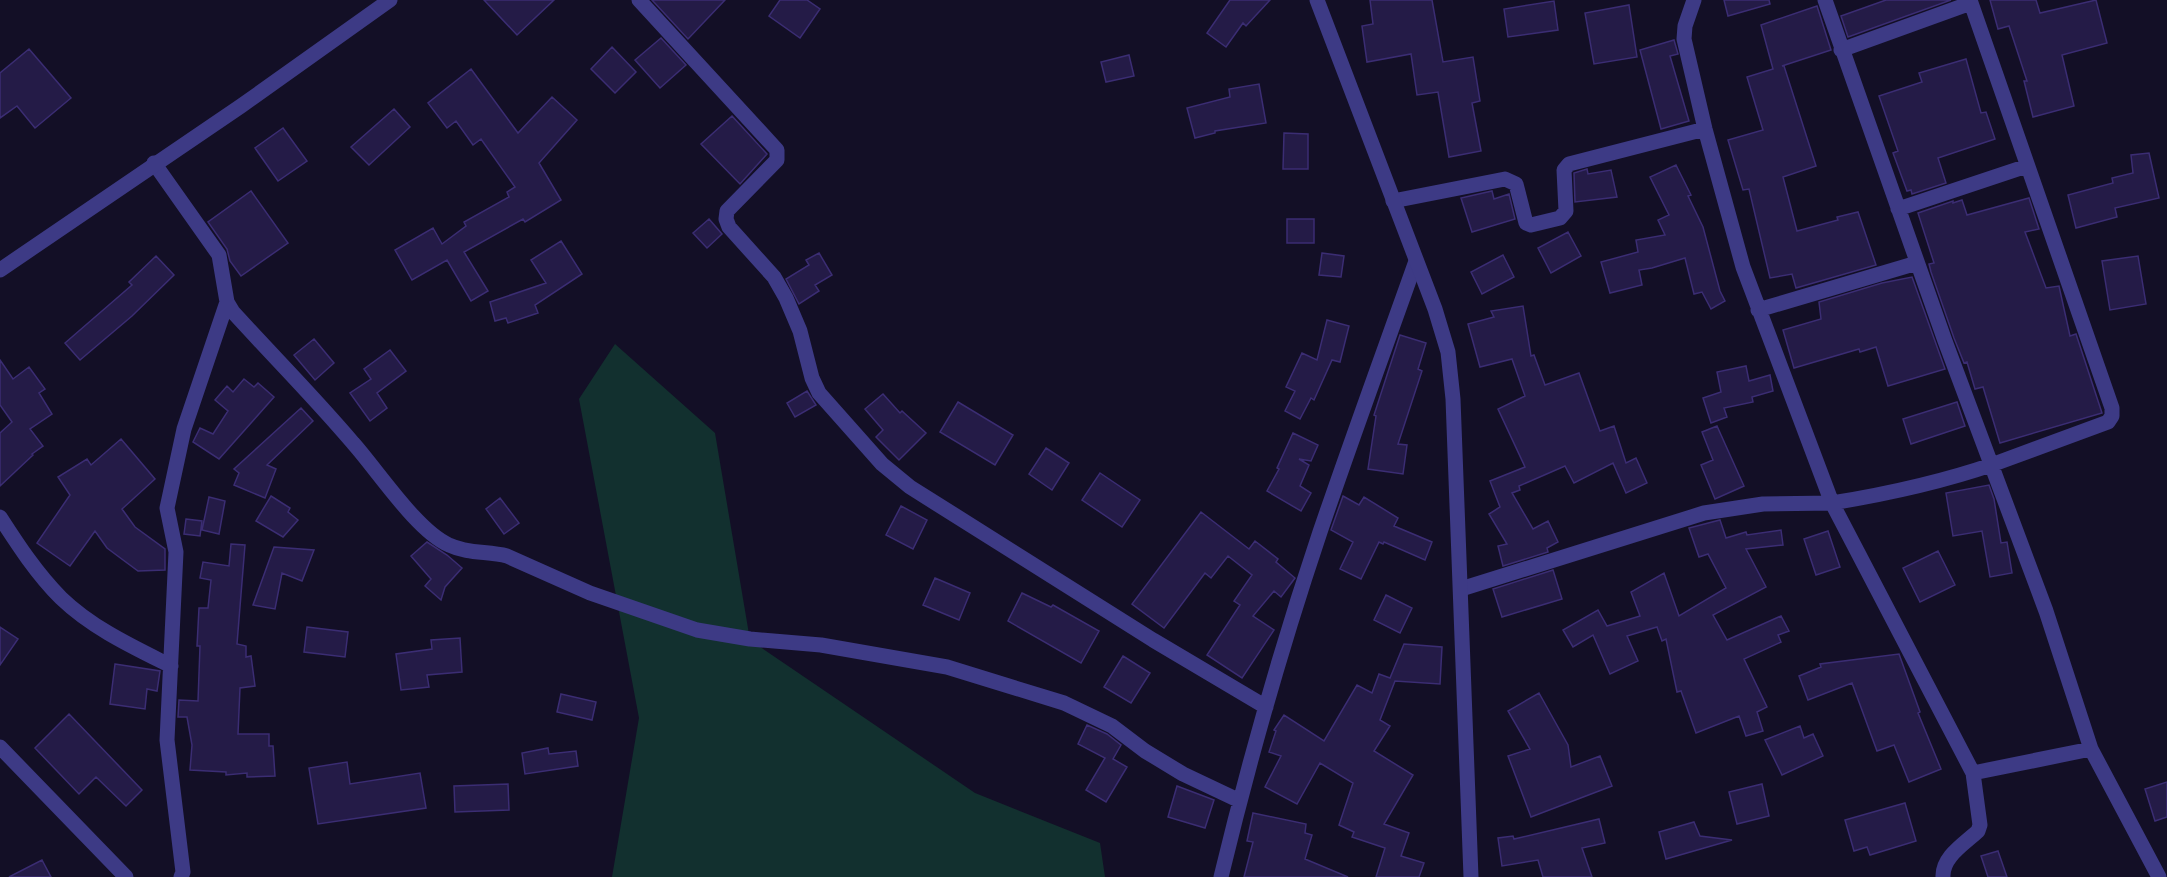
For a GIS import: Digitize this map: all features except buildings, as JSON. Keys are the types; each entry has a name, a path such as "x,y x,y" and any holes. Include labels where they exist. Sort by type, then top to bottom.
{"street":[{"path":"0,270 390,0"},
{"path":"639,0 777,150 777,160 727,211 726,219 729,227 774,277 786,298 800,331 812,378 827,404 882,464 910,487 1153,640 1266,707"},
{"path":"1317,0 1435,309 1448,352 1453,399 1471,877"},
{"path":"1694,0 1685,26 1684,39 1705,129 1743,267 1758,310 1832,503 1973,773 1980,825 1978,831 1947,860 1943,877"},
{"path":"1825,0 1917,263 2046,611 2091,749 2158,877"},
{"path":"1461,589 1704,513 1763,504 1832,503 1908,488 1993,464 2108,422 2112,416 2112,408 2097,361 1971,2 1841,50"},
{"path":"1393,201 1505,179 1516,184 1526,223 1531,225 1564,215 1566,211 1564,170 1569,164 1705,129"},
{"path":"154,163 219,255 227,302 232,312 353,442 422,525 449,545 471,552 507,556 590,593 697,630 750,639 821,645 947,666 1064,703 1112,726 1145,752 1183,774 1240,801"},
{"path":"1898,209 2027,166"},
{"path":"1221,877 1266,707 1320,533 1416,261"},
{"path":"1758,310 1917,263"},
{"path":"181,877 183,872 167,740 176,552 167,508 184,429 227,302"},
{"path":"0,517 20,549 62,598 106,632 171,666"},
{"path":"0,747 126,877"},
{"path":"1973,773 2091,749"}],"green space":[{"path":"615,344 715,433 750,640 975,793 1100,843 1105,877 612,877 639,718 579,399"}]}
